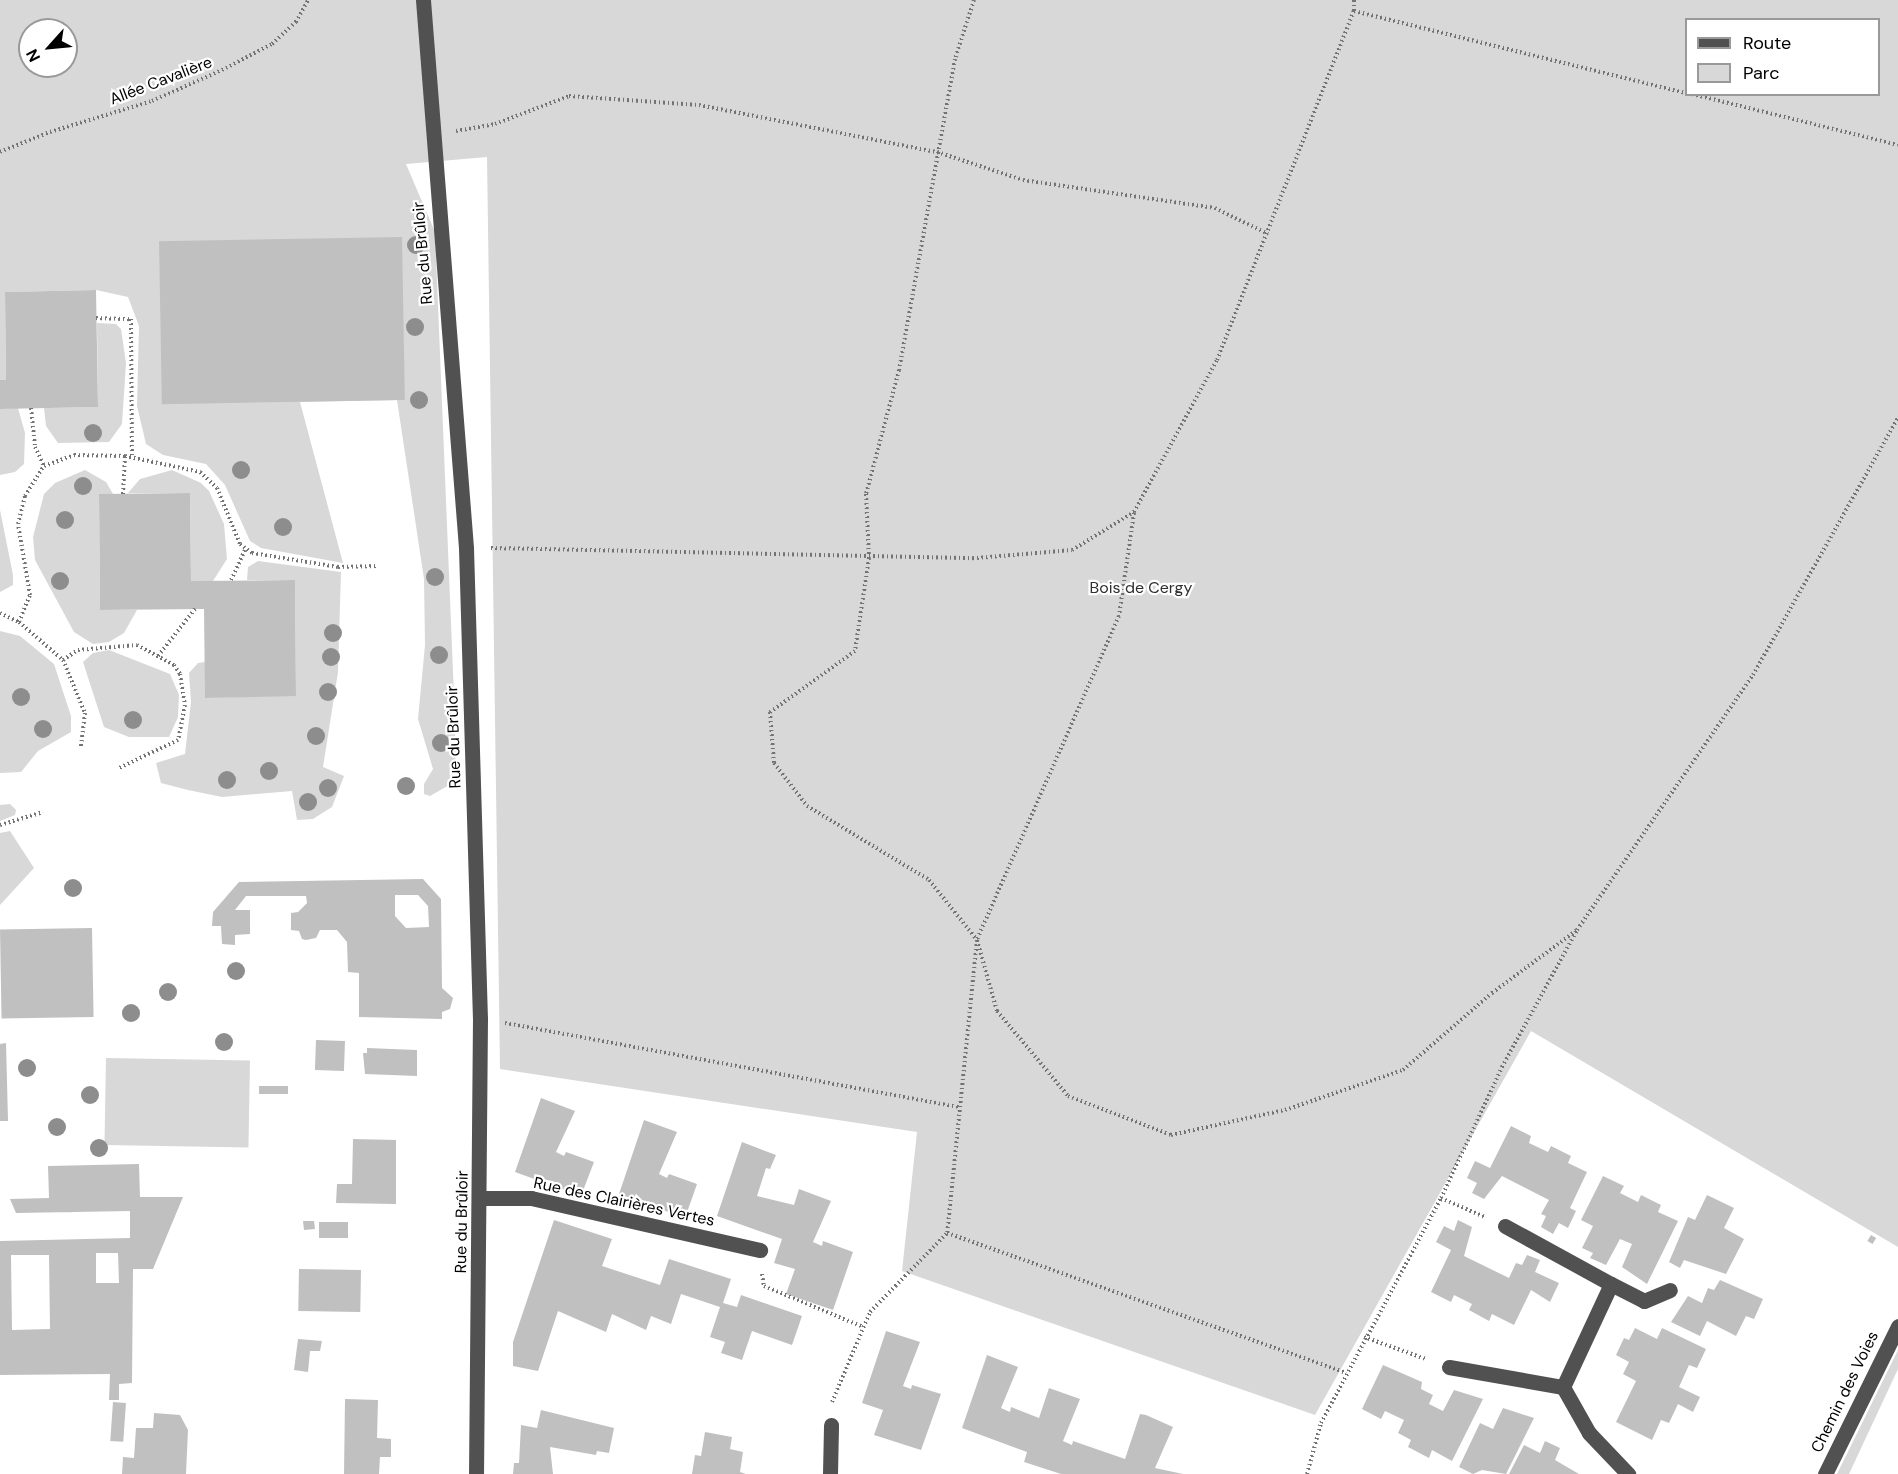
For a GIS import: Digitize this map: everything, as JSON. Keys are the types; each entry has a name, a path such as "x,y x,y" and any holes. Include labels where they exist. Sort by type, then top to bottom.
{"street":[{"name":"Rue du Brûloir","path":"423,0 466,548 480,1018 476,1474"},
{"name":"Rue des Clairières Vertes","path":"480,1198 531,1198 760,1250"},
{"path":"1505,1226 1644,1301 1670,1290"},
{"path":"1563,1387 1611,1284"},
{"name":"Chemin des Voies","path":"1825,1474 1898,1326"},
{"path":"1449,1367 1563,1387"},
{"path":"1563,1387 1589,1433 1628,1474"},
{"path":"830,1474 831,1425"}],"path":[{"name":"Allée Cavalière","path":"0,152 50,132 152,101 226,68 272,44 296,22 308,0"},
{"path":"974,0 955,58 899,370 866,494 869,558 855,651 770,712 774,763 807,806 929,880 976,940 997,1011 1068,1096 1171,1135 1285,1110 1403,1070 1492,993 1577,930"},
{"path":"831,1425 832,1395 870,1312 947,1233 976,940 1119,616 1134,512 1217,360 1354,11 1354,0"},
{"path":"1354,11 1685,93"},
{"path":"432,136 495,124 569,96 699,105 937,152 1023,180 1215,208 1268,234"},
{"path":"1700,96 1898,146"},
{"path":"96,318 131,319 132,458"},
{"path":"31,408 35,447 44,466"},
{"path":"1307,1474 1321,1423 1346,1372 1441,1198 1502,1067 1577,930 1753,675 1898,418"},
{"path":"20,622 30,595 18,524 25,496 44,466 74,455 125,456 190,468 207,477 224,499 245,550 231,580"},
{"path":"123,494 125,456"},
{"path":"466,548 814,552 869,558 976,558 1072,550 1134,512"},
{"path":"245,550 338,567 378,566"},
{"path":"158,656 195,609"},
{"path":"0,613 20,622 63,660 85,713 81,748"},
{"path":"63,660 78,650 120,644 137,645 158,656 180,674 185,705 183,724 174,745 120,768"},
{"path":"0,825 43,812"},
{"path":"480,1018 960,1107"},
{"path":"1441,1198 1505,1226"},
{"path":"947,1233 1346,1372"},
{"path":"760,1250 764,1286 863,1327"},
{"path":"1364,1337 1449,1367"}],"green space":[{"name":"Bois de Cergy","path":"0,0 1898,0 1898,1247 1531,1031 1315,1415 902,1271 917,1132 500,1069 487,157 406,164 435,232 454,696 456,767 451,784 430,796 424,794 424,784 433,769 418,719 425,645 424,579 397,400 300,402 343,563 261,548 250,541 225,485 206,464 163,455 146,444 137,406 139,326 128,297 96,290 5,292 6,380 0,380"},
{"path":"97,323 116,324 121,329 126,363 122,424 109,442 58,443 46,426 44,408 98,407"},
{"path":"18,408 25,433 24,464 15,472 0,475 0,409"},
{"path":"85,470 106,482 113,494 99,494 100,610 137,610 124,633 109,642 93,644 74,632 35,560 33,537 44,494 55,483"},
{"path":"172,470 201,483 209,491 224,524 227,559 213,581 191,581 190,493 128,493 140,479"},
{"path":"0,510 13,585 0,592"},
{"path":"258,561 341,572 338,672 323,767 344,776 332,807 313,819 297,820 292,791 222,797 188,790 161,783 156,763 185,754 191,702 189,673 198,663 205,662 205,698 296,695 295,580 247,580 248,567"},
{"path":"0,631 20,636 54,664 71,716 71,732 38,751 21,772 0,773"},
{"path":"109,650 170,674 179,695 178,717 169,737 129,737 104,727 83,662 93,653"},
{"path":"10,804 16,810 15,815 0,821 0,805"},
{"path":"10,831 34,868 0,905 0,833"},
{"path":"106,1058 250,1061 248,1147 104,1145"},
{"path":"1898,1350 1898,1369 1849,1474 1837,1474"}],"building":[{"path":"402,237 405,400 162,404 159,241"},
{"path":"96,290 98,407 0,409 0,380 6,380 5,292"},
{"path":"190,493 191,581 295,580 296,696 205,698 204,609 100,610 99,494"},
{"path":"423,879 441,899 442,988 453,998 450,1009 442,1012 442,1019 359,1017 359,973 348,972 347,942 337,930 320,930 316,938 306,940 302,939 299,931 291,930 291,913 298,912 307,903 306,896 246,896 235,910 250,910 250,934 235,935 235,945 222,944 221,926 212,926 213,912 239,882","holes":["395,895 418,895 428,906 429,927 406,928 395,916"]},
{"path":"92,928 94,1017 2,1019 0,930"},
{"path":"316,1040 345,1041 344,1071 315,1070"},
{"path":"6,1043 8,1121 0,1121 0,1044"},
{"path":"367,1048 417,1050 417,1076 365,1074 363,1053 367,1053"},
{"path":"259,1086 288,1086 288,1094 259,1094"},
{"path":"541,1098 575,1111 556,1152 564,1156 566,1152 594,1162 581,1196 515,1172"},
{"path":"644,1120 677,1132 659,1174 667,1178 669,1174 697,1184 685,1218 619,1194"},
{"path":"1511,1126 1531,1136 1529,1143 1548,1152 1551,1146 1571,1156 1568,1163 1587,1172 1570,1208 1576,1211 1568,1228 1559,1223 1553,1234 1541,1227 1546,1216 1541,1214 1549,1200 1502,1176 1484,1199 1472,1193 1477,1183 1467,1178 1475,1161 1490,1168"},
{"path":"353,1139 396,1140 396,1204 336,1203 337,1184 352,1184"},
{"path":"742,1142 776,1155 770,1169 766,1168 757,1196 794,1205 799,1189 831,1201 813,1242 822,1246 823,1241 853,1252 833,1310 786,1294 795,1269 774,1263 782,1239 717,1216"},
{"path":"139,1164 140,1197 183,1197 153,1269 133,1269 132,1383 119,1384 119,1400 109,1400 110,1374 0,1375 0,1241 130,1238 130,1211 16,1213 10,1199 49,1198 48,1166","holes":["96,1253 118,1253 119,1283 96,1283","11,1255 49,1255 50,1329 12,1330"]},
{"path":"1603,1176 1624,1186 1620,1193 1638,1202 1641,1195 1661,1205 1658,1212 1678,1221 1647,1284 1622,1267 1632,1244 1620,1239 1606,1265 1590,1258 1593,1253 1582,1248 1593,1226 1581,1220"},
{"path":"1707,1195 1734,1208 1724,1228 1744,1239 1726,1274 1684,1260 1680,1268 1669,1262 1688,1217 1695,1220"},
{"path":"554,1220 612,1239 602,1266 660,1285 669,1259 731,1279 723,1303 737,1307 741,1295 802,1316 792,1345 752,1331 742,1360 721,1353 725,1342 710,1337 720,1307 681,1294 671,1324 651,1316 646,1330 612,1314 606,1332 558,1311 538,1371 513,1366 513,1342"},
{"path":"1458,1220 1472,1227 1464,1256 1509,1278 1516,1263 1522,1265 1527,1255 1540,1260 1535,1272 1559,1283 1550,1302 1531,1290 1514,1325 1492,1314 1489,1321 1469,1310 1472,1304 1454,1295 1451,1302 1431,1292 1451,1250 1436,1242 1444,1226 1454,1231"},
{"path":"303,1221 314,1221 315,1229 304,1230"},
{"path":"319,1222 348,1222 348,1238 319,1238"},
{"path":"1871,1235 1876,1238 1873,1244 1867,1241"},
{"path":"299,1269 361,1270 360,1312 298,1311"},
{"path":"1720,1280 1763,1299 1754,1319 1746,1316 1736,1336 1707,1321 1700,1336 1671,1322 1688,1296 1702,1303 1708,1288 1714,1290"},
{"path":"1635,1328 1657,1339 1662,1328 1706,1349 1697,1368 1689,1365 1679,1387 1700,1397 1693,1412 1678,1404 1669,1423 1661,1420 1652,1440 1616,1422 1636,1381 1623,1374 1629,1362 1616,1355 1624,1338 1629,1340"},
{"path":"886,1331 920,1342 903,1386 911,1389 912,1385 941,1394 921,1450 874,1435 883,1410 862,1403"},
{"path":"298,1339 322,1341 320,1351 310,1351 308,1372 294,1370"},
{"path":"987,1355 1018,1367 1001,1408 1010,1412 1011,1407 1039,1418 1049,1388 1080,1399 1063,1441 1072,1445 1073,1441 1125,1459 1140,1414 1146,1415 1173,1427 1155,1468 1183,1474 1061,1474 1024,1462 1027,1452 962,1428"},
{"path":"1383,1365 1422,1382 1421,1389 1433,1395 1429,1404 1443,1411 1454,1390 1483,1399 1452,1461 1432,1450 1429,1458 1408,1447 1411,1440 1398,1433 1404,1420 1385,1411 1381,1419 1362,1409"},
{"path":"345,1399 378,1400 377,1438 391,1439 391,1457 380,1457 379,1474 344,1474"},
{"path":"113,1402 126,1403 123,1442 110,1441"},
{"path":"1503,1408 1534,1418 1506,1474 1482,1470 1473,1474 1459,1467 1480,1423 1493,1429"},
{"path":"541,1410 614,1428 609,1453 597,1451 596,1455 550,1447 553,1474 513,1474 514,1463 519,1463 521,1425 537,1428"},
{"path":"154,1413 180,1415 188,1430 186,1474 122,1474 123,1457 134,1458 136,1428 153,1428"},
{"path":"705,1432 732,1437 730,1449 743,1452 740,1472 746,1474 692,1474 695,1455 701,1456"},
{"path":"1545,1441 1560,1448 1555,1460 1579,1474 1509,1474 1524,1445 1540,1453"}]}
